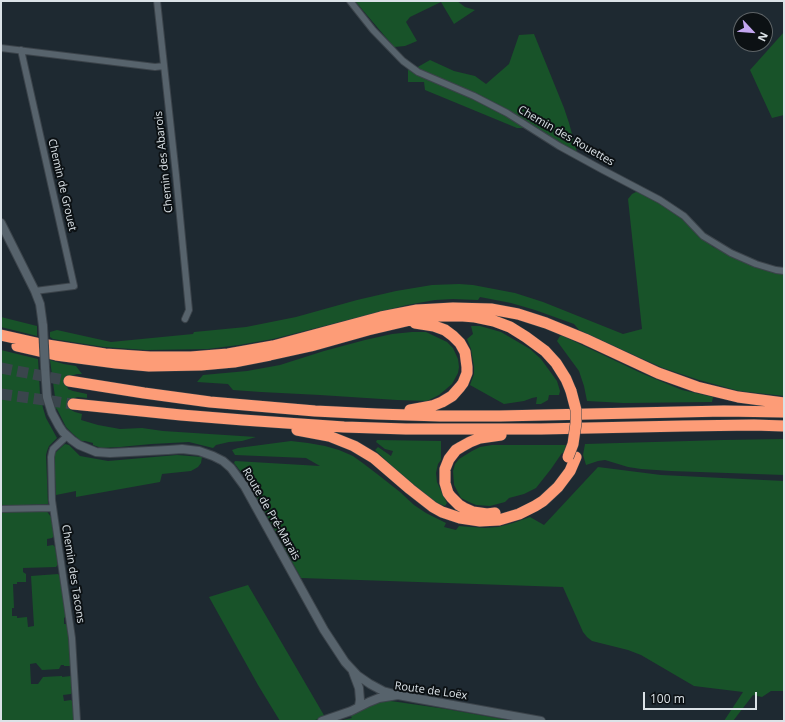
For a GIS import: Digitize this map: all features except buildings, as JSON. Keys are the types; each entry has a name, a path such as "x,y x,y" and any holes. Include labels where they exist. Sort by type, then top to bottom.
{"highway":[{"path":"243,420 329,436 347,443 374,458 433,507 442,512 460,518 488,521 519,514 535,506 543,501 558,487 570,472 576,423 575,391 572,376 561,359 549,346 534,334 505,318 464,308"},
{"path":"1,335 41,344 105,354 171,358 242,352 273,346 398,314 429,309 491,309 530,318 563,330 658,373 684,383 738,397 784,404"},
{"path":"1,343 84,359 149,366 186,366 222,363 270,356 392,324 426,317 476,317 501,324 526,336 545,351 575,391"},
{"path":"376,414 423,408 446,400 456,392 463,383 467,373 465,352 460,343 450,333 428,324 392,324"},
{"path":"69,381 210,402 315,411 376,414 493,416 716,411 784,412"},
{"path":"73,404 243,420 344,427 406,429 784,426"},
{"path":"541,429 480,438 461,447 449,459 445,469 446,488 451,497 464,508 473,512 494,513 514,508 536,498 558,476 572,457"}],"street":[{"name":"Chemin des Abarois","path":"157,1 190,310 185,319"},
{"name":"Chemin des Rouettes","path":"350,1 373,30 403,61 418,72 474,96 506,113 559,146 660,200 678,211 703,236 719,246 744,259 776,270 784,271"},
{"path":"1,48 156,67 164,66"},
{"name":"Chemin de Grouet","path":"21,50 74,286 35,291"},
{"name":"Route de Pré-Marais","path":"1,223 40,304 43,326 47,398 58,426 67,436 79,445 96,452 110,453 191,450 200,451 214,456 227,465 245,487 324,630 351,669"},
{"name":"Chemin des Tacons","path":"67,436 53,449 52,452 52,508 72,638 77,721"},
{"path":"1,509 52,508"},
{"path":"351,669 370,684 384,691 398,695"},
{"path":"351,669 359,688 359,706"},
{"name":"Route de Loëx","path":"322,721 352,711 359,706 378,698 398,695 541,721"}],"green space":[{"path":"355,1 457,1 465,7 475,10 454,24 441,2 410,17 406,22 417,41 405,46 394,47"},
{"path":"784,32 784,115 772,118 750,70 766,52 773,52 773,44"},
{"path":"534,34 564,108 577,152 416,68 430,60 454,71 475,76 486,84 509,64 519,35"},
{"path":"408,68 471,97 501,113 524,128 517,128 425,90 424,82 408,82"},
{"path":"638,191 674,212 713,247 754,266 784,273 784,396 739,391 699,380 663,368 636,356 579,330 574,324 511,303 480,297 478,300 435,300 407,305 273,339 208,349 146,350 104,347 53,339 50,337 50,332 57,330 111,342 193,334 194,332 246,327 296,317 396,291 432,285 459,284 473,285 515,293 543,302 623,334 642,329 628,199 632,194"},
{"path":"1,317 37,326 37,336 1,327"},
{"path":"471,326 480,326 501,332 530,349 541,359 557,381 560,391 559,395 549,395 548,400 541,404 536,404 537,397 524,401 504,404 470,385 474,374 471,349 467,339 473,334"},
{"path":"426,332 447,342 453,348 458,359 458,373 452,384 439,395 427,401 233,390 228,384 197,382 203,375 247,371 280,365 365,340 392,334"},
{"path":"560,336 563,336 641,373 682,390 713,397 712,402 624,403 587,401 579,371 557,341"},
{"path":"1,350 38,359 40,394 43,408 46,418 57,438 49,446 46,455 48,504 1,506"},
{"path":"50,360 76,366 82,374 71,376 67,379 66,383 68,389 87,394 87,398 77,397 73,399 70,408 75,412 82,414 81,420 120,429 142,428 163,431 256,437 216,445 213,448 189,442 101,448 93,445 93,443 81,441 66,427 57,409 55,408"},
{"path":"784,439 784,475 641,469 628,467 605,460 586,465 583,455 585,444"},
{"path":"377,440 441,441 441,460 438,464 436,473 437,482 447,503 445,506 421,493 375,450 378,447 391,456 393,451 385,449 376,442"},
{"path":"291,441 325,446 353,456 400,492 414,505 446,523 444,527 456,530 459,526 485,528 498,527 530,517 544,525 598,467 661,475 784,481 784,691 771,691 762,697 753,695 733,721 724,721 743,692 694,686 641,655 628,650 592,641 583,632 563,587 301,578 246,478 234,463 235,461 320,466 306,458 235,455 232,450"},
{"path":"65,444 69,445 80,456 108,461 177,455 202,457 201,463 198,467 191,471 162,474 160,482 76,497 76,491 56,495 55,453"},
{"path":"492,445 566,445 564,453 562,453 536,488 524,494 509,498 505,502 490,506 476,505 461,498 454,485 453,471 455,464 459,459 480,447"},
{"path":"46,510 51,517 54,536 47,539 47,546 53,545 55,547 58,564 56,567 23,568 23,572 26,574 26,582 17,582 17,584 13,584 14,608 12,608 12,616 17,616 17,618 27,617 28,627 34,626 31,576 58,574 60,576 67,616 64,618 64,624 69,624 72,663 70,666 61,665 59,669 42,670 36,663 30,664 31,684 38,684 43,677 71,676 72,692 71,694 63,695 64,701 71,700 73,702 74,721 1,721 1,512"},
{"path":"248,585 325,717 312,721 280,721 258,685 209,597"},
{"path":"384,700 513,721 343,720 352,718 349,714"}],"tunnel":[{"path":"1,368 69,381"},
{"path":"1,394 73,404"}]}
